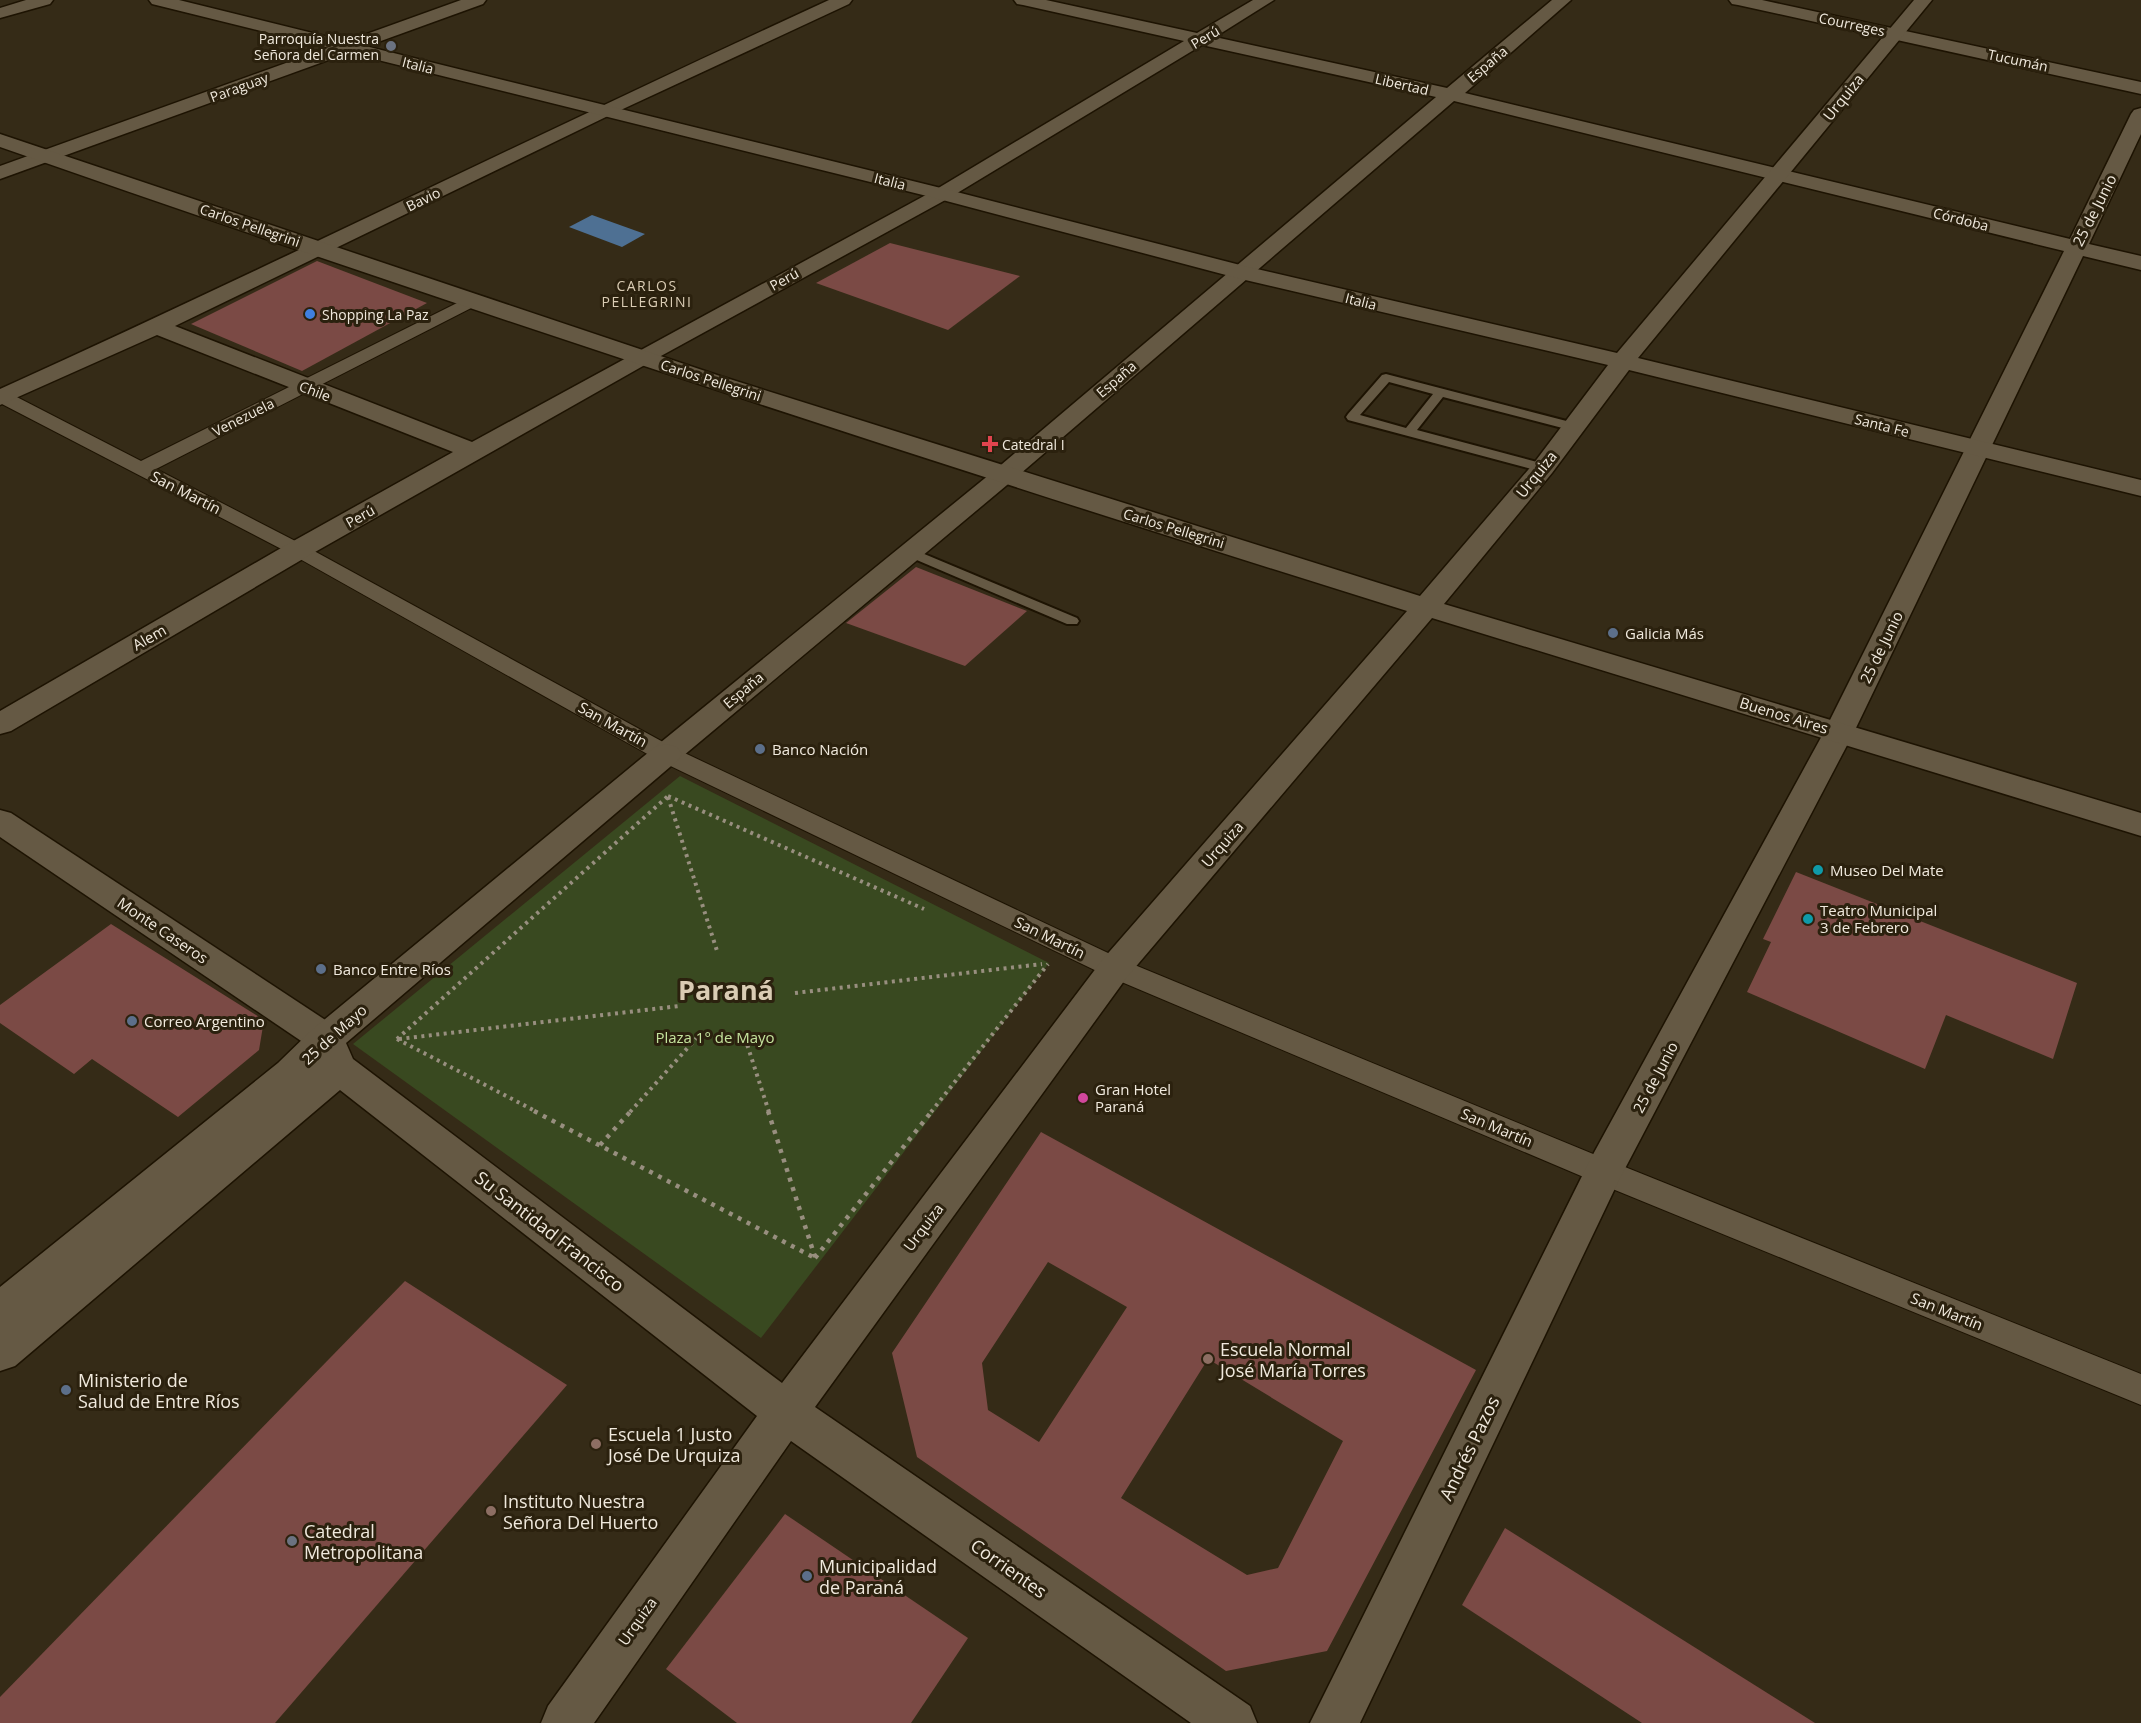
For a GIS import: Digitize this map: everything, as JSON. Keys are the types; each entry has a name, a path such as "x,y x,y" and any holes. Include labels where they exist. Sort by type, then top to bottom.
{"street":[{"path":"0,13 44,0"},
{"name":"Italia","path":"158,0 942,194 1241,272 1623,361"},
{"name":"Paraguay","path":"0,173 477,0"},
{"name":"Bavio","path":"1,397 156,327 603,111 843,0"},
{"name":"Libertad","path":"1023,0 1451,95 1780,174"},
{"name":"Perú","path":"298,550 642,357 942,194 1265,0"},
{"name":"España","path":"666,754 1004,475 1562,0"},
{"name":"Courreges","path":"1738,0 1896,33"},
{"name":"Urquiza","path":"565,1723 786,1412 1115,968 1543,468 1623,361 1923,0"},
{"name":"Tucumán","path":"1896,33 2141,87"},
{"name":"25 de Junio","path":"1604,1172 1839,732 2141,114"},
{"name":"Carlos Pellegrini","path":"0,140 642,357 1004,475 1426,607"},
{"name":"Córdoba","path":"1780,174 2141,263"},
{"name":"Venezuela","path":"141,470 473,300"},
{"name":"Chile","path":"156,327 475,452"},
{"name":"Santa Fe","path":"1623,361 2141,488"},
{"name":"San Martín","path":"1,397 298,550 666,754 1115,968 1604,1172 2141,1390"},
{"name":"Alem","path":"0,724 298,550"},
{"name":"Buenos Aires","path":"1426,607 2141,825"},
{"name":"25 de Mayo","path":"0,1352 666,754"},
{"name":"Monte Caseros","path":"0,822 333,1054"},
{"name":"25 de Mayo","path":"0,1312 291,1073 333,1054"},
{"name":"Su Santidad Francisco","path":"333,1054 786,1412"},
{"name":"Andrés Pazos","path":"1335,1723 1604,1172"},
{"name":"Corrientes","path":"786,1412 1233,1723"}],"lane":[{"path":"1543,468 1352,417 1386,378 1574,427"},
{"path":"1409,432 1440,393"},
{"path":"910,552 1072,621"}],"path":[{"path":"668,796 929,910"},
{"path":"668,796 718,954"},
{"path":"397,1039 668,796"},
{"path":"1038,958 1049,963"},
{"path":"795,993 1049,963"},
{"path":"815,1257 1049,963"},
{"path":"397,1039 679,1006"},
{"path":"600,1145 702,1032"},
{"path":"745,1038 815,1257"},
{"path":"397,1039 815,1257"}],"green space":[{"name":"Plaza 1° de Mayo","path":"680,776 1049,963 761,1338 353,1044"}],"water":[{"path":"592,215 645,234 622,247 569,227"}],"building":[{"path":"890,243 1020,276 948,330 816,283"},
{"name":"Shopping La Paz","path":"317,261 427,303 302,371 191,324"},
{"path":"916,567 1027,611 965,666 846,623"},
{"path":"1796,872 2077,983 2053,1059 1946,1015 1925,1069 1747,992 1771,942 1763,939"},
{"name":"Correo Argentino","path":"111,924 264,1020 259,1050 178,1117 92,1059 74,1074 0,1023 0,1005"},
{"name":"Escuela Normal José María Torres","path":"1041,1132 1476,1370 1327,1651 1226,1671 917,1457 892,1353","holes":["1048,1262 1127,1307 1039,1442 988,1410 982,1363","1208,1359 1343,1441 1278,1568 1247,1575 1121,1498"]},
{"name":"Catedral Metropolitana","path":"405,1281 567,1385 275,1723 0,1723 0,1697"},
{"name":"Municipalidad de Paraná","path":"785,1514 968,1638 911,1723 737,1723 666,1669"},
{"path":"1505,1528 1815,1723 1642,1723 1462,1605"}],"place":[{"name":"Parroquía Nuestra Señora del Carmen","path":"391,46"},
{"name":"Shopping La Paz","path":"310,314"},
{"name":"Catedral I","path":"990,444"},
{"name":"Galicia Más","path":"1613,633"},
{"name":"Banco Nación","path":"760,749"},
{"name":"Museo Del Mate","path":"1818,870"},
{"name":"Teatro Municipal 3 de Febrero","path":"1808,919"},
{"name":"Banco Entre Ríos","path":"321,969"},
{"name":"Correo Argentino","path":"132,1021"},
{"name":"Gran Hotel Paraná","path":"1083,1098"},
{"name":"Escuela Normal José María Torres","path":"1208,1359"},
{"name":"Ministerio de Salud de Entre Ríos","path":"66,1390"},
{"name":"Escuela 1 Justo José De Urquiza","path":"596,1444"},
{"name":"Instituto Nuestra Señora Del Huerto","path":"491,1511"},
{"name":"Catedral Metropolitana","path":"292,1541"},
{"name":"Municipalidad de Paraná","path":"807,1576"}],"district":[{"name":"CARLOS PELLEGRINI","path":"647,294"},
{"name":"Paraná","path":"726,989"}]}
